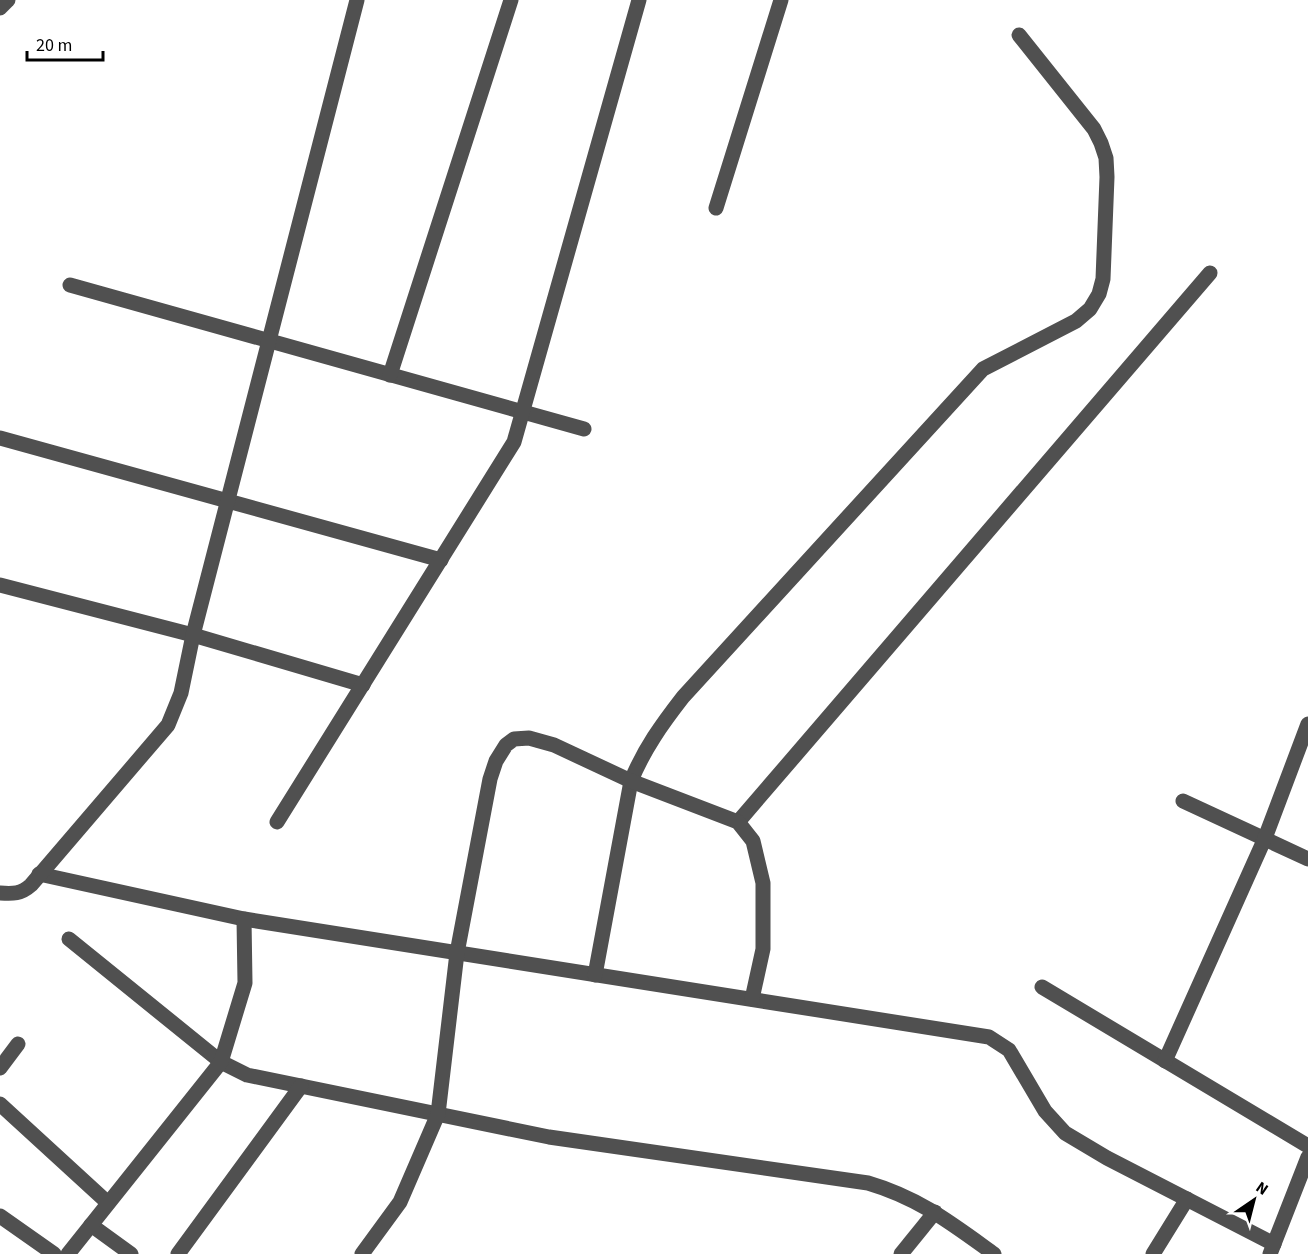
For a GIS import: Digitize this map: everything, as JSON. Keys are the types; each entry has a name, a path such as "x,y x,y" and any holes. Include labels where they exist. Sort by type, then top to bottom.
{"street":[{"path":"0,8 8,0"},
{"path":"0,893 16,894 24,891 168,725 176,710 193,635 357,0"},
{"path":"390,375 511,0"},
{"path":"277,822 513,442 524,412 639,0"},
{"path":"716,208 781,0"},
{"path":"595,975 631,781 641,757 657,730 683,696 983,369 1076,321 1090,309 1099,294 1103,279 1106,158 1094,129 1019,35"},
{"path":"738,822 1210,273"},
{"path":"70,285 584,429"},
{"path":"0,438 228,499 441,560"},
{"path":"0,585 193,635 363,685"},
{"path":"1165,1061 1265,838 1308,724"},
{"path":"362,1254 400,1202 438,1114 457,953 490,779 496,760 506,745 514,739 529,738 546,743 631,781 738,822 753,841 762,882 762,950 752,999"},
{"path":"1183,801 1308,859"},
{"path":"39,874 244,920 989,1037 1010,1050 1045,1111 1065,1133 1107,1158 1187,1199 1272,1249 1308,1157"},
{"path":"68,1254 221,1062 245,983 244,920"},
{"path":"69,939 221,1062 247,1075 549,1137 868,1183 900,1193 935,1212 994,1254"},
{"path":"1042,987 1308,1146"},
{"path":"0,1068 18,1044"},
{"path":"178,1254 301,1086"},
{"path":"0,1104 108,1203"},
{"path":"1153,1254 1187,1199"},
{"path":"901,1254 935,1212"},
{"path":"0,1216 54,1254"},
{"path":"91,1225 131,1254"}]}
